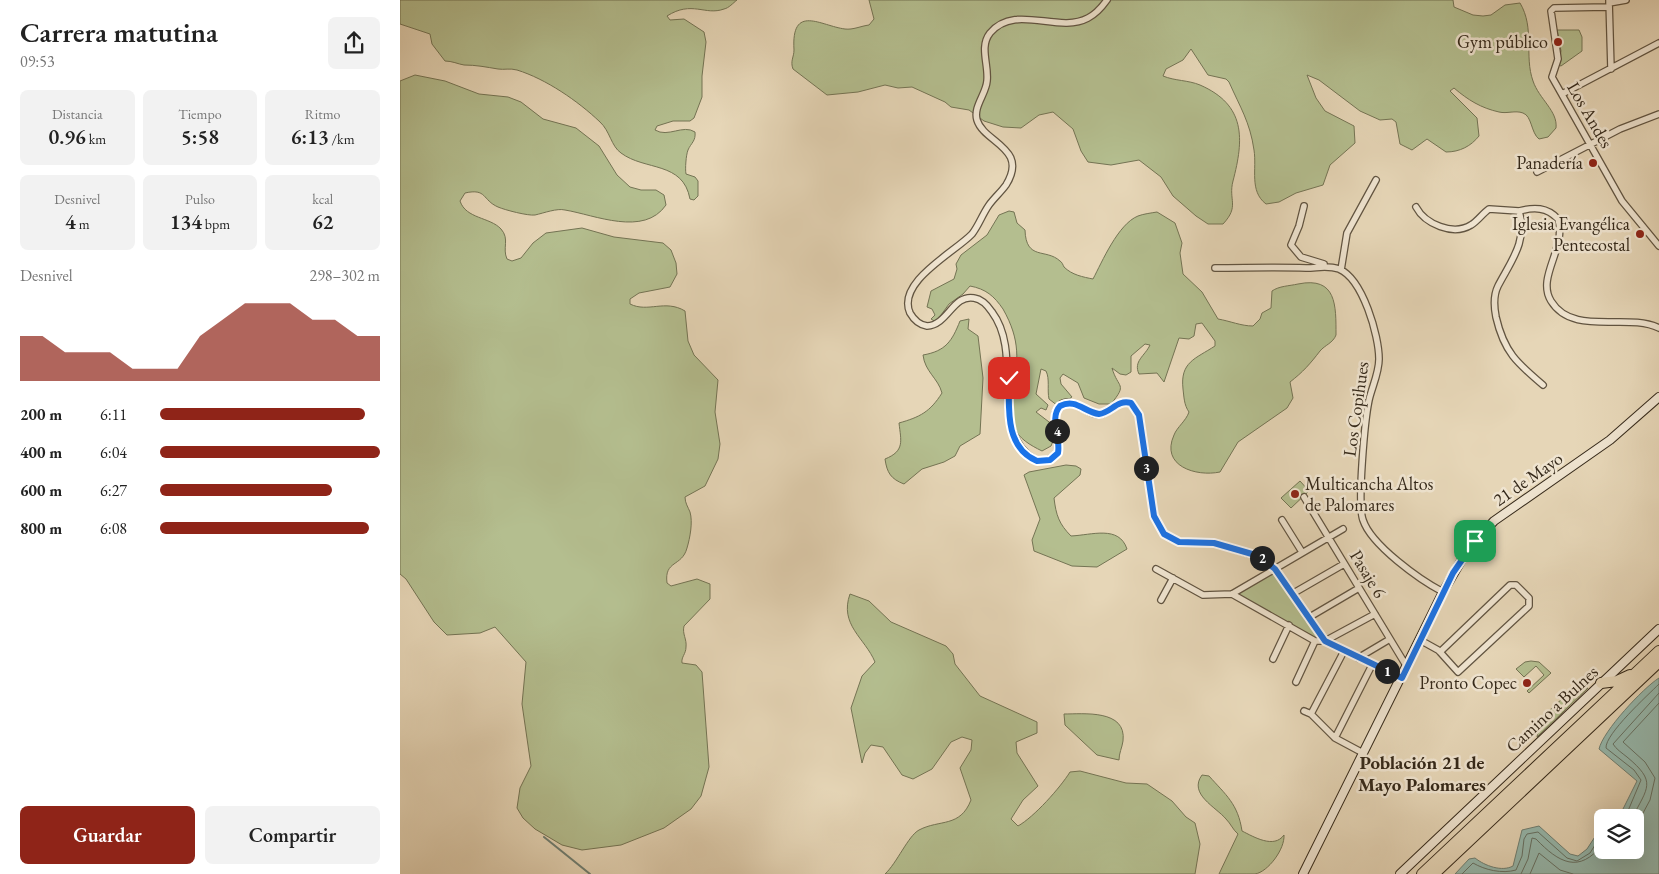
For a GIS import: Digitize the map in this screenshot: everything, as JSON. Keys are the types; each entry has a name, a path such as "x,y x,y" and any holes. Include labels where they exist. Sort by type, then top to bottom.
{"highway":[{"path":"1422,874 1659,651"},
{"path":"1434,874 1659,662"},
{"path":"1601,683 1617,681 1639,669"}],"street":[{"path":"1107,0 1092,15 1079,21 1012,20 999,26 990,34 984,48 987,83 977,109 976,119 984,132 1000,143 1007,151 1011,166 1009,177 973,233 938,261 915,284 908,299 910,311 917,321 927,326 940,322 954,306 964,299 976,298 991,311 998,322 1006,345 1011,428 1019,446 1034,460 1047,461 1058,453 1059,444 1055,417 1060,406 1075,403 1099,414 1106,412 1116,404 1131,403 1138,412 1154,516 1161,531 1179,542 1214,543 1256,555 1275,569 1325,641 1344,652 1402,678"},
{"path":"1611,69 1608,4 1626,0"},
{"name":"Los Andes","path":"1608,4 1554,8 1550,11 1558,59 1552,77 1627,208 1659,246"},
{"path":"1562,94 1659,44"},
{"path":"1537,172 1590,144 1659,114"},
{"path":"1341,270 1347,233 1376,180"},
{"path":"1304,206 1299,226 1291,241 1292,249 1305,259 1326,265"},
{"path":"1416,207 1424,219 1431,223 1458,229 1469,226 1489,210 1519,211 1533,208 1544,209 1558,219 1561,238 1546,285 1550,299 1560,311 1590,322 1629,321 1659,328"},
{"path":"1519,211 1522,233 1512,262 1496,291 1494,305 1501,338 1505,347 1514,359 1543,385"},
{"name":"Los Copihues","path":"1215,268 1309,268 1326,265 1341,270 1351,278 1365,299 1379,358 1366,424 1360,503 1363,521 1373,536 1410,571 1444,592"},
{"name":"21 de Mayo","path":"1303,874 1444,592 1468,549 1488,527 1517,504 1610,440 1659,397"},
{"name":"Pasaje 6","path":"1304,497 1407,667"},
{"path":"1282,520 1302,552"},
{"path":"1156,569 1202,595 1232,594 1343,529"},
{"path":"1292,594 1344,564"},
{"path":"1162,600 1173,578"},
{"path":"1420,640 1440,652 1458,672 1529,606 1529,598 1516,585 1510,585 1440,652"},
{"path":"1308,618 1359,588"},
{"path":"1232,594 1315,641 1325,641 1374,614"},
{"path":"1273,659 1289,625"},
{"name":"Camino a Bulnes","path":"1400,874 1659,629"},
{"path":"1358,658 1390,639"},
{"path":"1296,682 1315,641"},
{"path":"1311,714 1344,652"},
{"path":"1335,738 1372,665"},
{"path":"1304,711 1311,714 1335,738 1363,753"}],"green space":[{"path":"400,0 737,0 728,8 717,11 684,9 667,16 670,20 684,19 704,32 706,42 702,76 702,97 694,118 690,121 673,121 657,126 655,130 665,133 686,129 695,132 694,140 687,152 686,174 695,177 698,181 698,196 694,200 690,199 686,187 680,178 671,172 631,159 621,153 600,122 582,106 539,79 512,69 464,65 445,61 432,44 430,34 400,24"},
{"path":"869,0 1453,0 1454,7 1473,15 1483,16 1491,15 1505,5 1520,3 1527,22 1530,71 1539,94 1554,116 1556,128 1548,137 1539,139 1534,133 1528,117 1523,113 1502,112 1486,108 1470,100 1454,88 1450,91 1477,118 1479,136 1469,145 1456,151 1446,152 1427,139 1412,150 1400,144 1396,122 1392,119 1380,120 1360,111 1319,80 1307,75 1316,98 1325,111 1354,126 1355,143 1330,165 1323,185 1296,193 1279,202 1266,204 1257,193 1255,157 1250,131 1229,82 1226,79 1208,75 1191,49 1183,60 1166,69 1163,76 1195,83 1215,93 1234,113 1240,137 1237,166 1232,188 1231,212 1223,224 1208,224 1173,196 1161,177 1139,160 1111,165 1088,162 1081,151 1073,129 1053,112 1039,115 1021,128 1003,127 984,121 969,110 951,107 945,102 912,87 898,88 885,85 858,92 827,95 793,69 794,35 797,26 802,22 809,21 845,29 869,25 874,19"},
{"path":"1557,30 1579,30 1582,37 1582,51 1561,66 1558,65 1561,51"},
{"path":"415,75 445,81 479,94 508,97 521,102 543,119 576,128 599,146 617,175 630,187 641,190 656,190 664,195 666,205 657,215 645,220 632,222 604,219 562,210 535,215 522,214 498,207 481,193 477,192 465,193 460,201 467,211 491,222 501,229 506,240 505,251 507,259 512,261 521,258 533,243 546,233 582,228 614,237 663,243 671,250 676,263 677,274 670,287 639,293 630,299 630,304 643,307 670,306 685,311 688,341 694,355 718,380 715,412 720,444 718,459 705,486 685,497 691,516 689,540 685,554 668,570 667,576 667,583 671,586 697,579 710,584 710,599 684,626 686,647 682,661 682,663 696,665 702,672 709,767 701,796 691,809 664,828 621,845 582,850 562,845 535,829 523,818 517,808 520,788 531,766 522,704 526,662 495,627 480,633 447,635 434,622 406,579 400,574 400,81"},
{"path":"1009,211 1014,212 1017,223 1025,230 1026,240 1033,250 1055,257 1067,270 1074,274 1093,279 1111,244 1124,227 1138,216 1157,212 1175,223 1182,243 1180,253 1183,274 1202,292 1218,319 1253,326 1260,319 1262,313 1271,308 1272,291 1284,286 1311,283 1327,289 1332,296 1336,314 1336,335 1306,368 1290,382 1293,398 1287,408 1238,442 1220,472 1201,473 1191,471 1176,462 1172,455 1171,446 1174,435 1189,412 1184,398 1184,373 1190,362 1215,346 1215,341 1202,323 1196,324 1194,336 1189,339 1179,338 1164,382 1157,373 1139,374 1137,366 1150,345 1145,344 1131,356 1131,372 1126,375 1120,374 1112,368 1120,389 1111,404 1099,404 1084,398 1078,383 1063,374 1060,378 1061,384 1072,397 1058,406 1049,399 1047,374 1046,371 1041,369 1036,394 1048,405 1046,410 1041,408 1036,412 1053,425 1055,436 1051,446 1042,451 1022,438 1013,426 1012,410 1017,351 1013,331 1000,304 985,291 970,286 963,294 949,304 936,322 931,319 935,315 932,309 927,307 931,291 954,279 957,269 956,264 961,255 987,235 999,215"},
{"path":"969,319 968,329 978,336 983,378 980,434 960,446 955,456 944,462 922,469 904,484 890,475 885,459 896,453 899,449 901,440 899,423 924,413 942,393 938,383 926,366 923,355 943,348 951,339 960,321"},
{"path":"1066,465 1076,466 1081,469 1080,475 1054,498 1061,523 1071,536 1096,533 1111,534 1118,537 1127,549 1097,567 1072,566 1034,551 1032,540 1040,519 1024,475 1029,472"},
{"name":"Multicancha Altos de Palomares","path":"1300,481 1309,491 1291,508 1281,498"},
{"path":"1277,570 1329,642 1320,640 1235,594"},
{"path":"850,594 869,601 891,622 946,646 953,654 955,664 980,696 1037,722 1037,733 1016,742 1017,753 1038,786 1023,800 1011,819 1018,826 1046,802 1070,772 1080,771 1126,783 1147,784 1172,801 1186,817 1195,823 1200,844 1195,874 885,874 915,833 927,827 955,819 966,809 971,800 960,768 971,750 972,740 962,737 951,742 932,769 913,779 902,775 883,747 871,745 865,753 862,763 851,708 862,676 875,662 850,623 848,605"},
{"path":"1525,662 1539,662 1551,673 1529,693 1527,691 1544,675 1536,666 1524,677 1516,669"},
{"path":"1574,688 1588,688 1537,737 1541,718"},
{"path":"1064,714 1092,714 1111,718 1118,723 1122,731 1123,741 1119,760 1097,755 1065,725"},
{"path":"1202,775 1209,776 1226,795 1238,814 1242,831 1264,841 1275,841 1284,835 1284,841 1279,853 1265,869 1255,874 1219,874 1238,834 1201,794 1198,788"}],"water":[{"path":"1659,678 1659,874 1455,874 1469,859 1475,858 1494,867 1509,868 1513,866 1522,830 1539,826 1570,854 1578,856 1587,849 1594,838 1594,859 1644,859 1644,809 1623,809 1637,781 1599,749 1602,741 1624,710"}],"waterway":[{"path":"544,837 590,874"}],"place":[{"name":"Gym público","path":"1558,42"},
{"name":"Panadería","path":"1593,163"},
{"name":"Iglesia Evangélica Pentecostal","path":"1640,234"},
{"name":"Multicancha Altos de Palomares","path":"1295,494"},
{"name":"Pronto Copec","path":"1527,683"}],"district":[{"name":"Población 21 de Mayo Palomares","path":"1422,773"}],"route":[{"path":"1009,378 1008,415 1012,432 1023,450 1032,459 1037,461 1044,462 1050,460 1058,453 1059,444 1055,414 1060,406 1066,403 1075,403 1092,413 1102,414 1116,404 1131,403 1137,409 1139,415 1154,516 1161,531 1171,539 1179,542 1214,543 1259,556 1275,569 1317,633 1325,641 1344,652 1402,678 1453,573 1475,541"}]}
